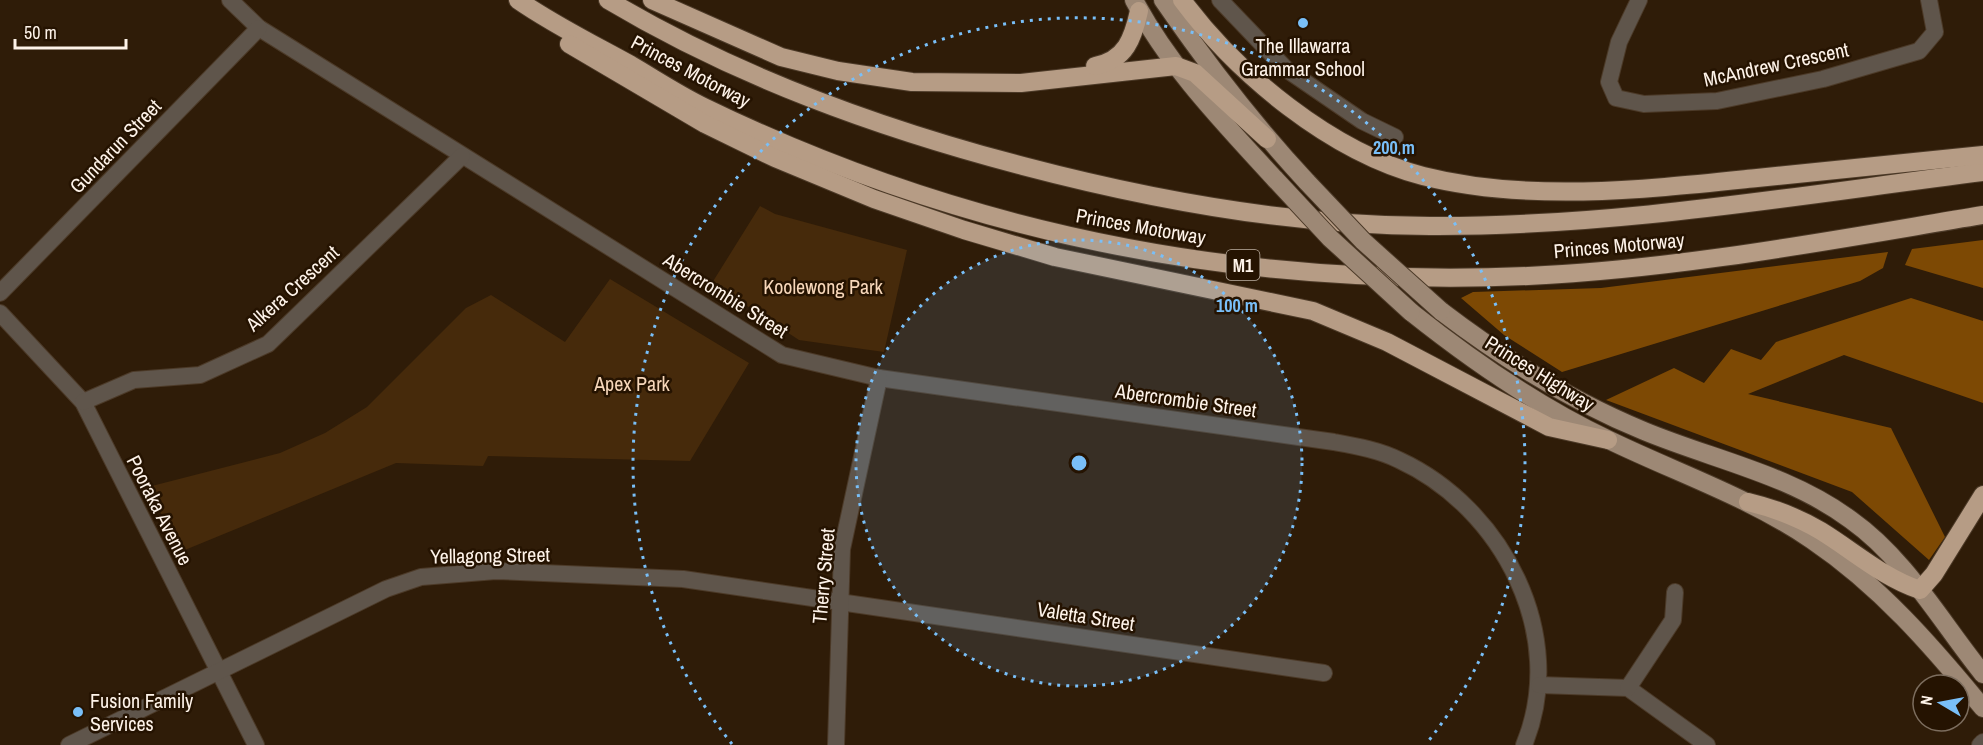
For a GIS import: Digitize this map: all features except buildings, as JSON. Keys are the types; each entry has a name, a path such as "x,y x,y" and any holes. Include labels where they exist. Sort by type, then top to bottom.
{"highway":[{"name":"Princes Motorway","path":"518,0 547,19 702,106 849,171 937,201 1109,246 1197,260 1348,275 1530,276 1722,258 1983,215"},
{"name":"Princes Motorway","path":"608,0 696,50 766,81 942,145 1083,182 1257,214 1430,226 1623,218 1983,172"},
{"path":"652,0 750,45 809,64 912,82 1021,83 1176,66 1195,73 1267,139"},
{"path":"1182,0 1207,34 1230,53 1247,74 1314,124 1378,160 1422,176 1482,186 1606,191 1983,155"},
{"path":"966,82 1068,71 1116,58 1127,48 1137,5"},
{"path":"547,19 550,31 649,93 744,144 831,182 923,217 1055,256 1312,311 1387,342 1549,427 1608,440"},
{"path":"1748,502 1776,510 1820,531 1895,581 1920,590 1934,574 1983,495"}],"main road":[{"name":"Princes Highway","path":"1163,0 1204,60 1267,139 1364,241 1441,311 1482,342 1535,376 1617,419 1783,481 1820,499 1878,540 1899,562 1983,674"},
{"name":"Princes Highway","path":"1137,5 1176,66 1275,179 1330,238 1411,312 1453,345 1510,383 1608,440 1748,502 1811,539 1870,583 1937,652 1983,708"}],"street":[{"name":"Abercrombie Street","path":"230,0 259,28 782,355 879,378 1367,448 1398,459 1424,474 1463,505 1494,538 1517,574 1528,607 1536,647 1539,686 1530,729 1524,745"},
{"path":"1220,0 1286,69 1362,121 1395,136"},
{"name":"McAndrew Crescent","path":"1639,0 1619,42 1609,82 1616,99 1644,104 1717,102 1823,79 1919,51 1935,32 1929,0"},
{"name":"Gundarun Street","path":"0,293 259,28"},
{"name":"Alkera Crescent","path":"83,402 134,380 200,375 268,344 462,156"},
{"name":"Pooraka Avenue","path":"0,313 83,402 256,745"},
{"name":"Therry Street","path":"836,745 843,549 879,378"},
{"name":"Yellagong Street","path":"69,745 386,589 421,577 496,571 683,579 841,600"},
{"path":"1628,688 1673,620 1675,592"},
{"name":"Valetta Street","path":"841,600 1324,672"},
{"path":"1539,686 1628,688 1707,745"}],"green space":[{"name":"Koolewong Park","path":"760,206 775,214 907,250 884,352 799,340 712,283"},
{"name":"Apex Park","path":"610,279 749,363 690,461 488,456 483,466 396,463 180,552 148,487 280,453 325,433 367,407 466,308 491,295 565,342"}],"shaded area":[{"path":"1983,240 1983,288 1905,265 1912,249"},
{"path":"1888,252 1883,268 1860,281 1562,372 1504,335 1461,298 1473,292 1601,288"},
{"path":"1911,298 1983,321 1983,403 1844,355 1748,394 1891,428 1945,537 1929,560 1852,492 1606,400 1674,368 1704,383 1731,349 1761,360 1776,342"}],"place":[{"name":"The Illawarra Grammar School","path":"1303,23"},
{"name":"Fusion Family Services","path":"78,712"}]}
